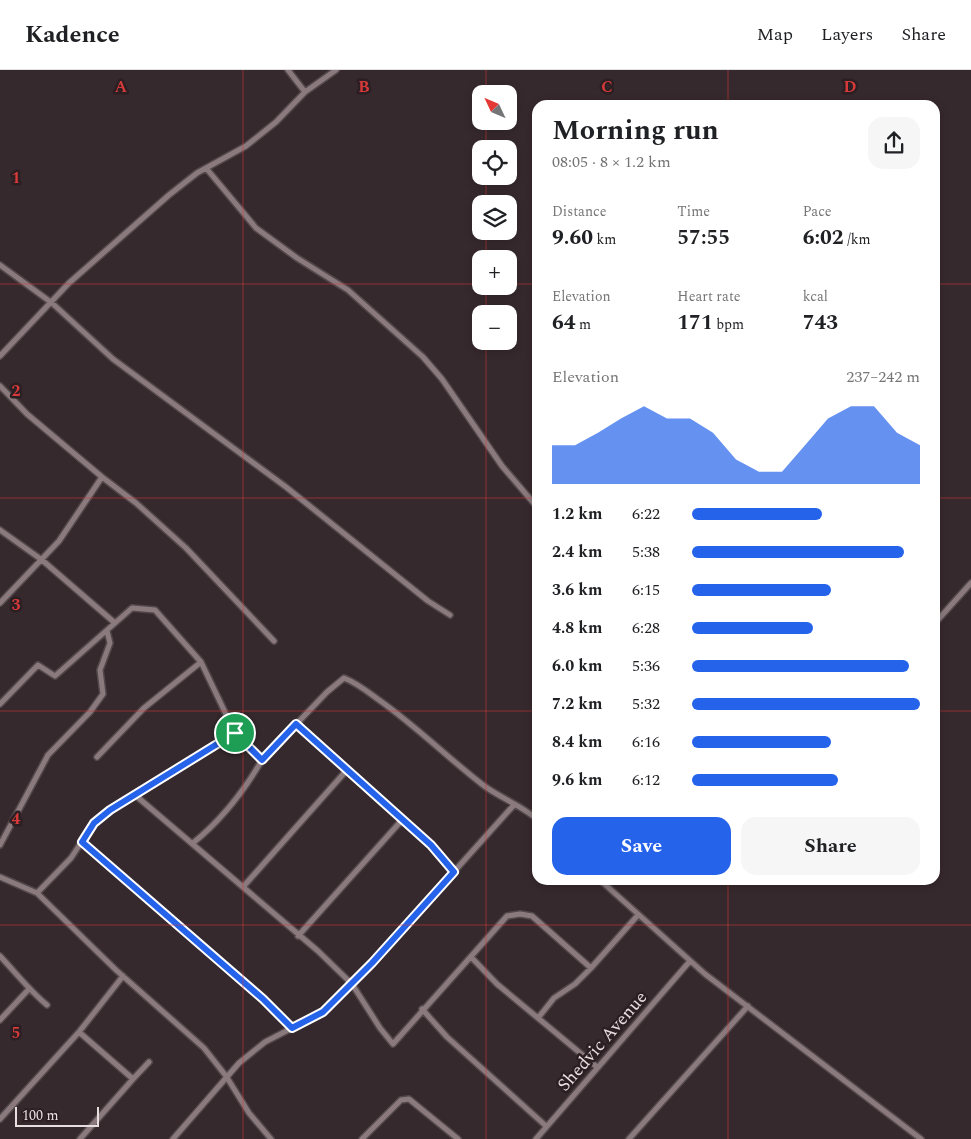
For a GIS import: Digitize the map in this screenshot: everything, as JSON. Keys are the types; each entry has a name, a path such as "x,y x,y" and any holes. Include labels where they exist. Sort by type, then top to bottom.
{"street":[{"path":"288,70 306,92"},
{"path":"0,356 70,283 169,195 206,168 246,146 276,122 306,92 336,70"},
{"path":"206,168 256,228 297,258 348,290 423,357 442,379 502,466 532,501"},
{"path":"0,265 52,303 113,359 286,487 428,601 450,615"},
{"path":"0,386 27,414 136,503 186,548 274,641"},
{"path":"0,603 59,541 102,477"},
{"path":"0,530 42,560 115,623"},
{"path":"940,617 971,583"},
{"path":"0,704 38,665 55,676 132,608 155,610 201,662 235,733 262,760"},
{"path":"0,845 48,755 90,712 103,694 100,670 110,644 107,631"},
{"path":"97,757 144,708 201,662"},
{"path":"193,843 208,831 251,779 262,760 327,692 344,678 352,681 415,728 484,786 513,806 532,815"},
{"path":"296,724 346,771 431,845 454,872"},
{"path":"38,893 66,864 94,823 135,794 235,733"},
{"path":"243,887 346,771"},
{"path":"135,794 298,936 318,951 352,984 380,1028 393,1044 422,1009 507,916 520,914 532,916 591,968"},
{"path":"173,1139 226,1076 265,1042 323,1012 352,984 513,806"},
{"path":"298,936 402,820"},
{"path":"82,842 263,999 292,1028"},
{"path":"0,877 38,893 124,976 204,1048 226,1076 249,1113 270,1139"},
{"path":"605,885 690,961 830,1072 921,1139"},
{"path":"538,1018 554,998 575,984 591,968 638,915"},
{"path":"0,956 22,979 28,990 47,1005"},
{"path":"471,956 497,984 597,1067"},
{"name":"Shedvic Avenue","path":"536,1139 690,961"},
{"path":"0,1119 79,1032 124,976"},
{"path":"0,1020 28,990"},
{"path":"629,1139 748,1006"},
{"path":"422,1009 447,1037 546,1126"},
{"path":"79,1032 132,1079"},
{"path":"80,1139 149,1062"},
{"path":"362,1139 401,1100 409,1099 458,1139"}],"route":[{"path":"296,724 346,771 431,845 454,872 372,963 323,1012 292,1028 263,999 82,842 94,823 110,810 235,733 262,760 296,724"}]}
